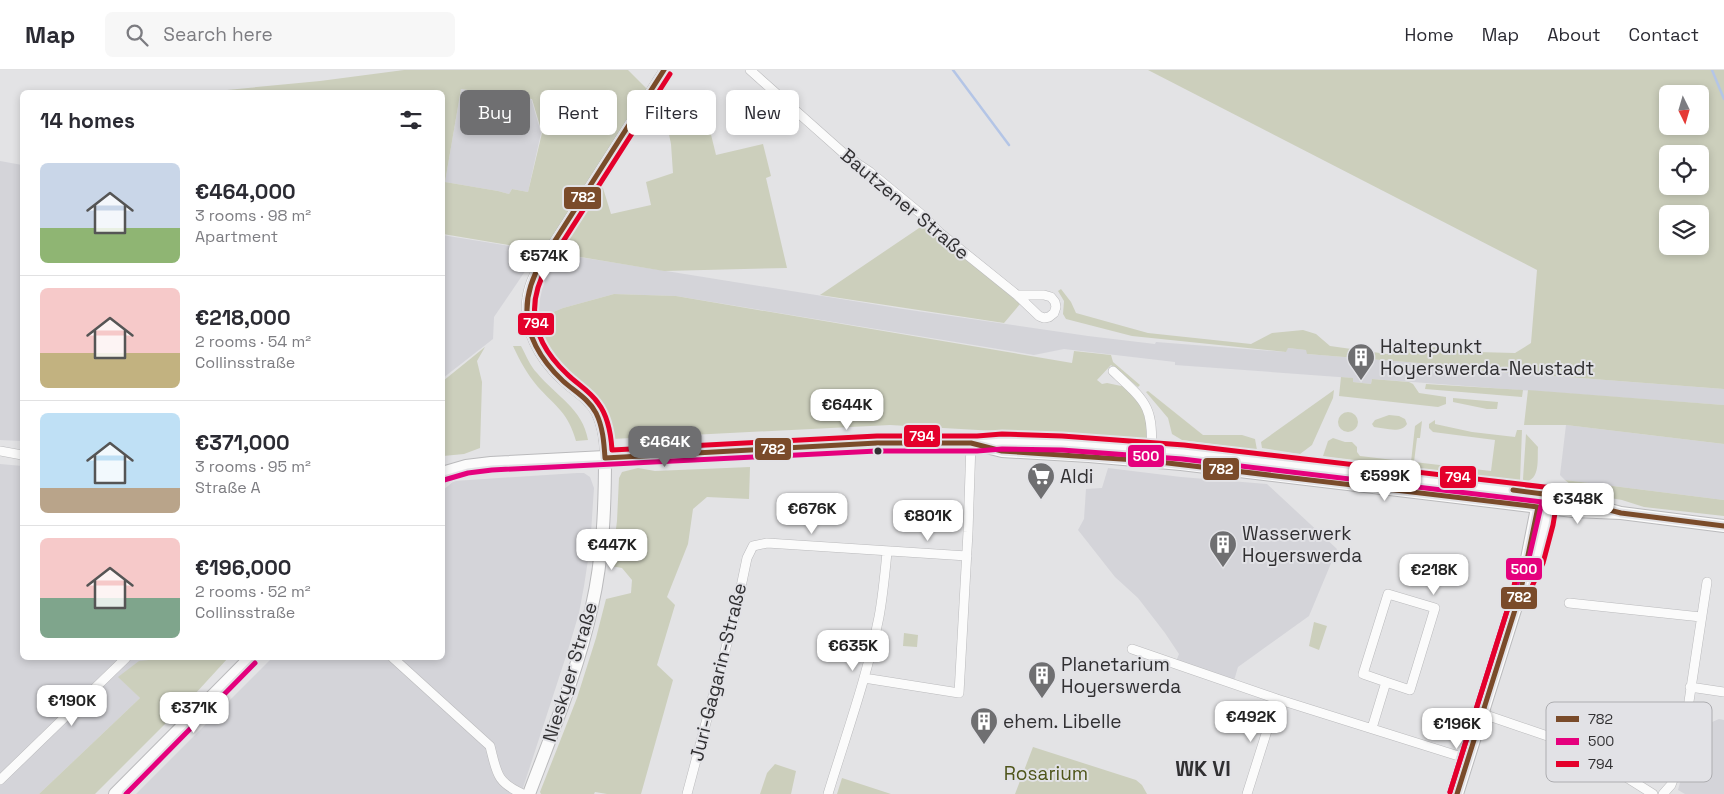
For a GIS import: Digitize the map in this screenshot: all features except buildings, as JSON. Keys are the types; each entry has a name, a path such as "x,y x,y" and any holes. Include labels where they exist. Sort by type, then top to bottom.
{"main road":[{"path":"445,472 466,466 491,463 877,443 974,443 1002,451 1151,455 1307,465 1546,494 1620,513"},
{"path":"1151,455 1544,507 1620,513 1724,526"},
{"name":"Nieskyer Straße","path":"528,794 572,678 592,605 603,535 605,458"},
{"path":"1457,794 1520,594 1546,494"},
{"path":"115,794 248,660"}],"street":[{"path":"605,458 601,425 596,412 582,395 551,370 530,336 527,321 527,298 531,282 560,231 664,70"},
{"name":"Bautzener Straße","path":"750,70 850,158 870,172 921,214 940,233 1017,295"},
{"path":"1113,371 1140,397 1146,406 1151,418 1153,432 1151,455"},
{"path":"864,678 959,693 974,443"},
{"path":"0,451 20,455"},
{"name":"Juri-Gagarin-Straße","path":"687,794 750,551 758,544 766,543 887,552"},
{"path":"828,794 864,678 879,616 887,552 967,556"},
{"path":"1688,702 1707,582"},
{"path":"1388,594 1435,608 1410,690 1386,682 1363,674 1388,594"},
{"path":"1569,602 1701,617"},
{"path":"1132,649 1277,699 1468,759"},
{"path":"0,780 124,660"},
{"path":"395,660 490,746 495,766 503,782 512,790 523,794"},
{"path":"1372,728 1386,682"},
{"path":"1690,687 1724,692"},
{"path":"1247,794 1277,699"},
{"path":"1483,714 1546,735"},
{"path":"1633,782 1653,794"},
{"path":"1663,794 1672,782"}],"shaded area":[{"path":"460,95 460,135 530,135 531,98 541,135 528,192 512,189 509,194 445,182"},
{"path":"0,161 20,165 20,441 0,440"},
{"path":"445,235 903,309 1088,336 1155,344 1156,342 1286,352 1287,348 1307,350 1307,354 1456,366 1462,369 1724,389 1724,405 1372,379 1371,384 1353,382 1352,378 1175,365 1175,362 1064,349 1034,355 676,296 614,294 563,308 534,320 532,300 535,285 544,266 530,264 494,317 493,339 445,376"},
{"path":"1566,425 1724,444 1724,500 1565,480 1560,475"},
{"path":"0,464 20,466 20,660 163,660 119,677 140,698 39,794 0,794"},
{"path":"1108,468 1181,477 1267,484 1337,549 1309,616 1238,667 1233,684 1175,664 1179,654 1165,633 1138,598 1115,577 1078,530 1084,519 1086,489 1102,488"},
{"path":"584,473 590,477 594,488 590,547 579,613 521,794 136,794 270,660 445,660 445,488 454,481"},
{"path":"1719,719 1724,720 1724,794 1685,794 1678,790 1680,782 1712,782 1712,722"}],"green space":[{"path":"404,70 628,70 648,90 627,90 627,127 598,172 611,214 651,205 646,182 673,173 669,135 711,135 716,155 763,144 771,176 766,178 787,268 664,271 445,234 445,182 445,90 227,90 320,81","holes":["461,89 530,90 530,99 532,99 540,126 540,90 617,90 617,135 542,135 528,192 512,189 509,194 445,182"]},
{"path":"1148,70 1724,70 1724,389 1462,369 1456,366 1307,354 1306,350 1288,348 1286,352 1132,336 1066,319 1063,314 1064,301 1058,291 1061,289 1071,302 1076,313 1148,333 1251,344 1272,333 1303,330 1316,334 1330,346 1387,354 1422,346 1477,352 1515,353 1531,343 1537,270"},
{"path":"925,224 1020,304 1004,323 820,295"},
{"path":"614,294 676,296 1072,363 1074,351 1111,355 1113,362 1140,385 1138,387 1111,365 1097,380 1102,384 1107,383 1126,387 1144,409 1151,440 890,425 612,439 602,406 589,392 558,368 549,358 541,342 534,320 563,308"},
{"path":"513,346 521,346 530,364 544,381 575,411 581,420 588,440 576,441 565,416 534,382"},
{"path":"485,347 477,361 482,382 480,448 464,454 445,456 445,379"},
{"path":"1341,377 1353,378 1353,382 1371,384 1372,379 1409,382 1413,384 1419,393 1446,397 1446,404 1438,407 1339,396"},
{"path":"1426,384 1523,390 1522,397 1425,389"},
{"path":"1334,390 1333,398 1312,445 1300,454 1262,448 1261,442"},
{"path":"1528,390 1724,405 1724,444 1566,425 1524,425"},
{"path":"1148,391 1203,435 1242,435 1255,439 1257,450 1182,440 1172,434 1168,418 1146,392"},
{"path":"1453,398 1498,402 1497,409 1487,409 1453,402"},
{"path":"1348,412 1355,415 1358,422 1355,429 1348,432 1341,429 1338,422 1341,415"},
{"path":"1389,415 1405,419 1407,424 1401,429 1392,430 1374,427 1372,424 1375,420"},
{"path":"1435,420 1435,424 1472,432 1515,437 1517,430 1522,430 1520,481 1323,456 1328,441 1333,438 1352,442 1357,447 1357,452 1360,456 1411,462 1415,426 1422,421 1420,438 1417,438 1414,462 1491,471 1495,440 1433,432 1429,428 1429,424"},
{"path":"1526,434 1538,447 1538,463 1536,473 1524,482 1523,479"},
{"path":"750,467 749,499 707,497 693,509 688,544 667,597 675,605 657,665 673,680 641,794 595,792 594,794 541,794 540,792 577,698 606,599 631,593 632,580 622,568 611,566 617,521 619,478 622,472 638,468 655,471"},
{"path":"1565,480 1724,500 1724,516 1644,507 1622,500 1581,493"},
{"path":"1314,622 1327,626 1319,650 1309,646"},
{"path":"904,633 918,635 917,647 903,646"},
{"path":"226,660 195,694 95,794 39,794 140,698 118,677 139,661"},
{"name":"Rosarium","path":"1033,747 1136,780 1142,785 1147,794 1015,794"},
{"path":"775,764 796,771 791,794 760,794 767,773"},
{"path":"842,778 891,794 837,794"}],"waterway":[{"path":"953,70 1009,145"},
{"path":"1712,70 1724,99"}],"transit line":[{"name":"782","path":"605,458 602,429 593,408 550,368 533,340 528,325 529,294 542,261 664,70"},
{"name":"794","path":"670,74 548,265 536,295 534,309 536,323 546,349 555,362 591,395 601,408 608,425 612,450 877,436 977,436 1002,434 1062,436 1184,445 1553,488 1557,490 1558,495 1553,525 1543,563 1527,597"},
{"name":"782","path":"605,458 877,443 971,443 1002,451 1151,461 1538,507 1520,594 1457,794"},
{"name":"500","path":"445,480 468,473 492,470 877,451 1062,450 1182,459 1542,502 1529,558 1513,592 1450,792"},
{"name":"782","path":"1513,490 1551,495 1621,513 1724,526"},
{"name":"794","path":"1450,792 1513,592 1517,569"},
{"name":"500","path":"126,794 255,663"}],"place":[{"name":"Haltepunkt Hoyerswerda-Neustadt","path":"1361,381"},
{"name":"Aldi","path":"1041,500"},
{"name":"Wasserwerk Hoyerswerda","path":"1223,568"},
{"name":"Planetarium Hoyerswerda","path":"1042,699"},
{"name":"ehem. Libelle","path":"984,745"}],"district":[{"name":"WK VI","path":"1203,768"}]}
